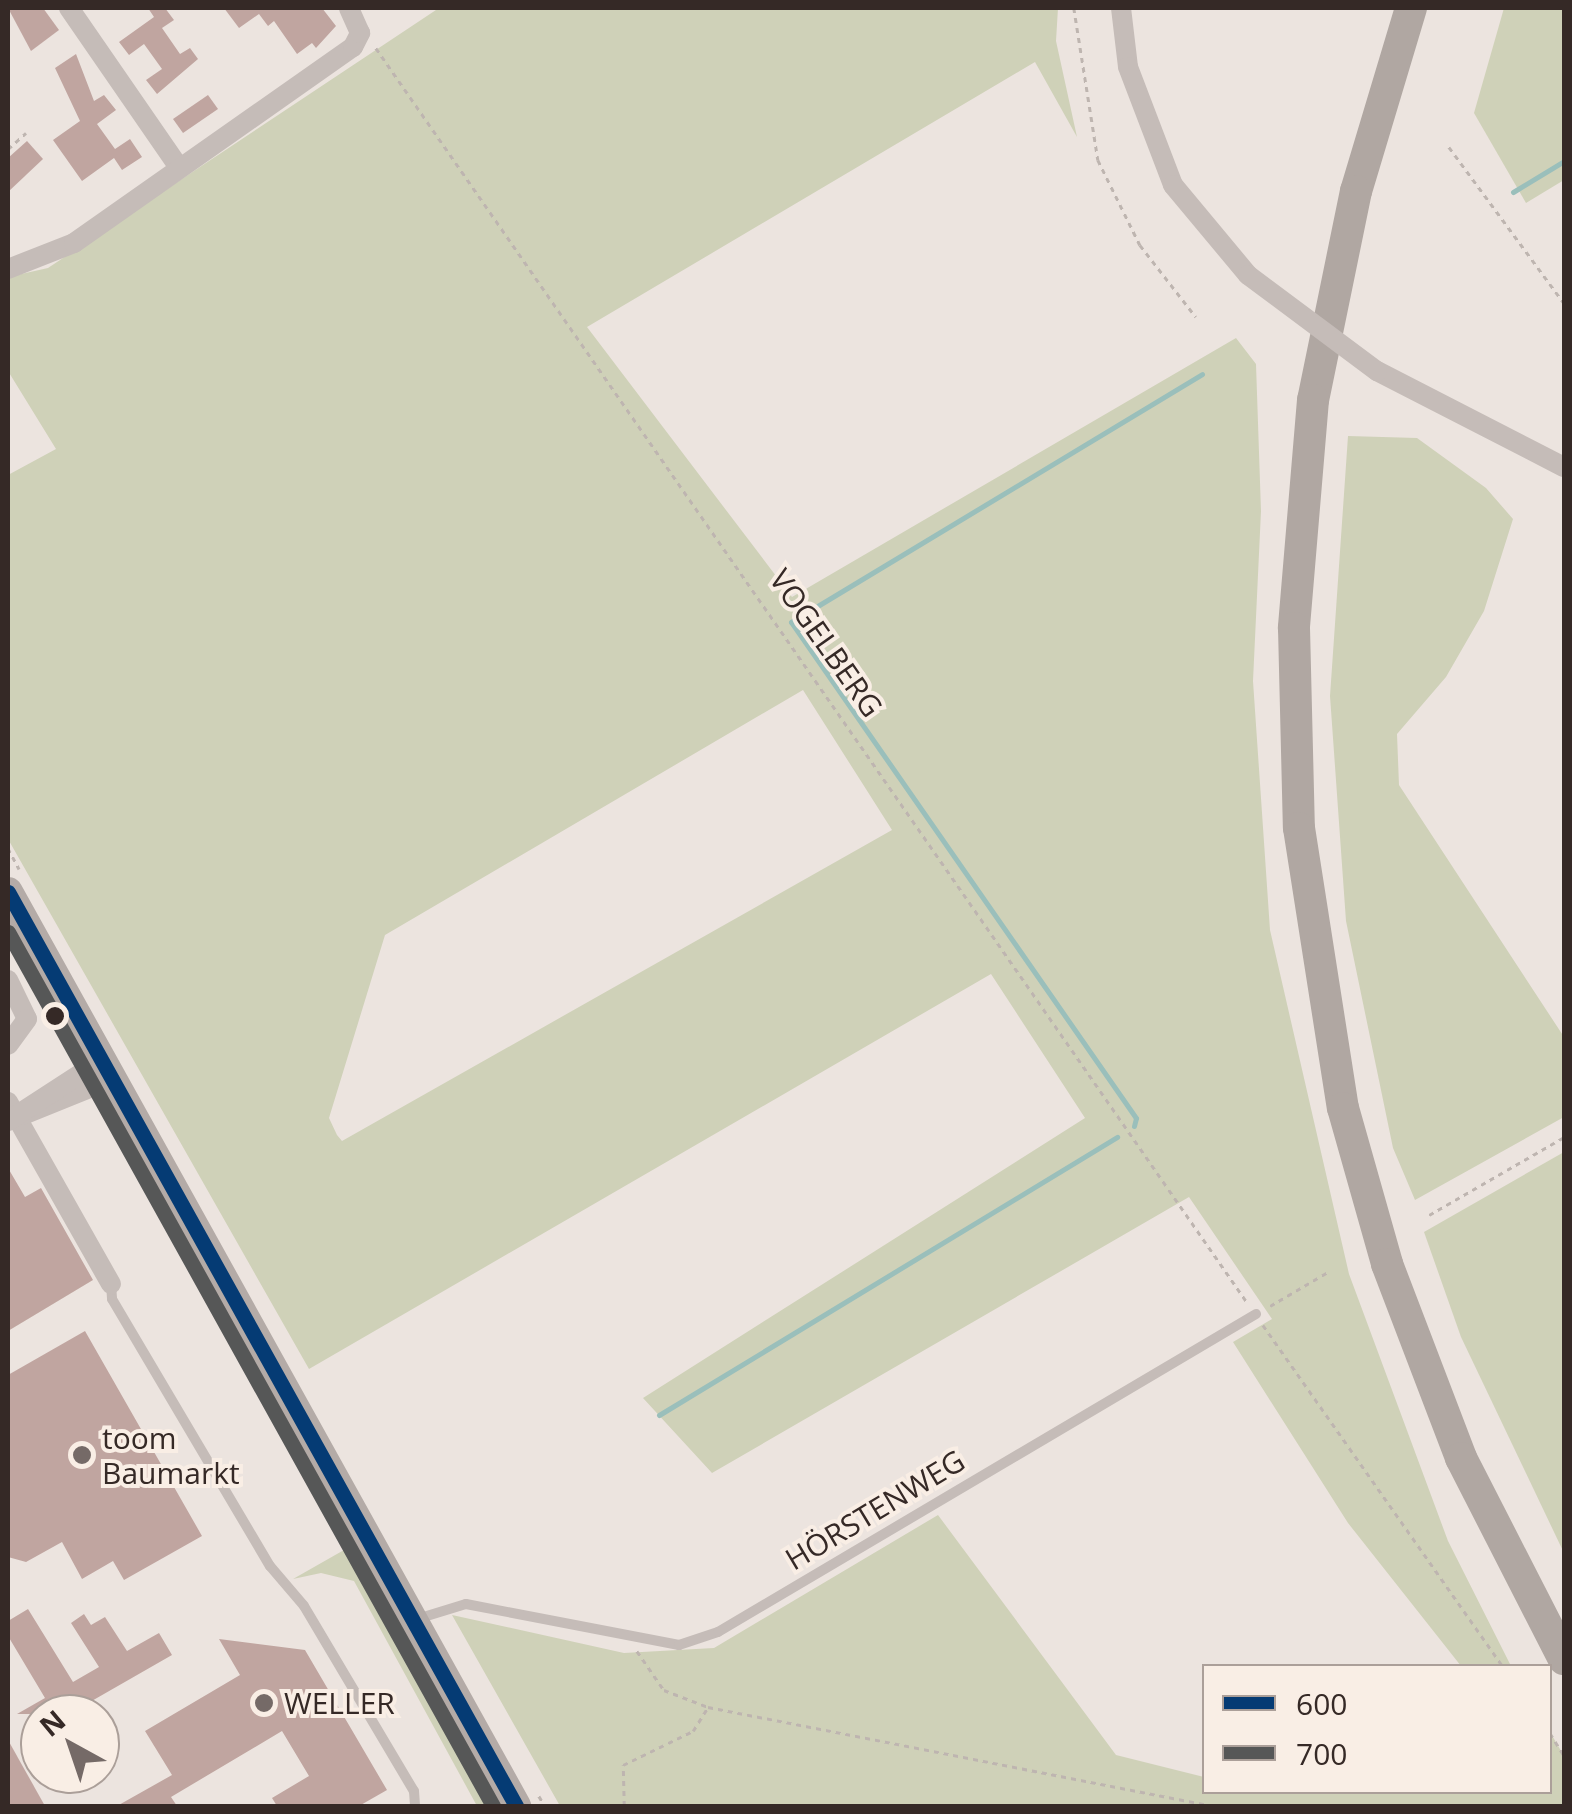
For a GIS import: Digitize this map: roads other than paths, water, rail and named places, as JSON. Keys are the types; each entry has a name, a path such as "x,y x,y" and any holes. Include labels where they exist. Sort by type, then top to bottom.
{"highway":[{"path":"1411,8 1356,191 1311,416 1294,628 1299,828 1343,1108 1387,1264 1461,1458 1564,1658"}],"main road":[{"path":"8,892 516,1806"}],"street":[{"path":"70,8 178,166"},
{"path":"8,268 74,243 178,166 354,47 360,34 350,8"},
{"path":"1121,8 1128,67 1173,185 1248,275 1377,371 1564,468"},
{"path":"8,980 26,1019 8,1045"},
{"path":"107,1069 10,1113 111,1284"}],"lane":[{"path":"8,1137 10,1113"},
{"path":"111,1284 112,1299 270,1566 304,1606 414,1790 415,1806"},
{"name":"HÖRSTENWEG","path":"414,1620 466,1604 679,1645 718,1632 1256,1314"}],"waterway":[{"path":"1513,192 1564,161"},
{"path":"1134,1126 1136,1118 791,622 1202,374"},
{"path":"659,1415 1117,1137"}],"place":[{"name":"toom Baumarkt","path":"82,1455"},
{"name":"WELLER","path":"264,1703"}]}
